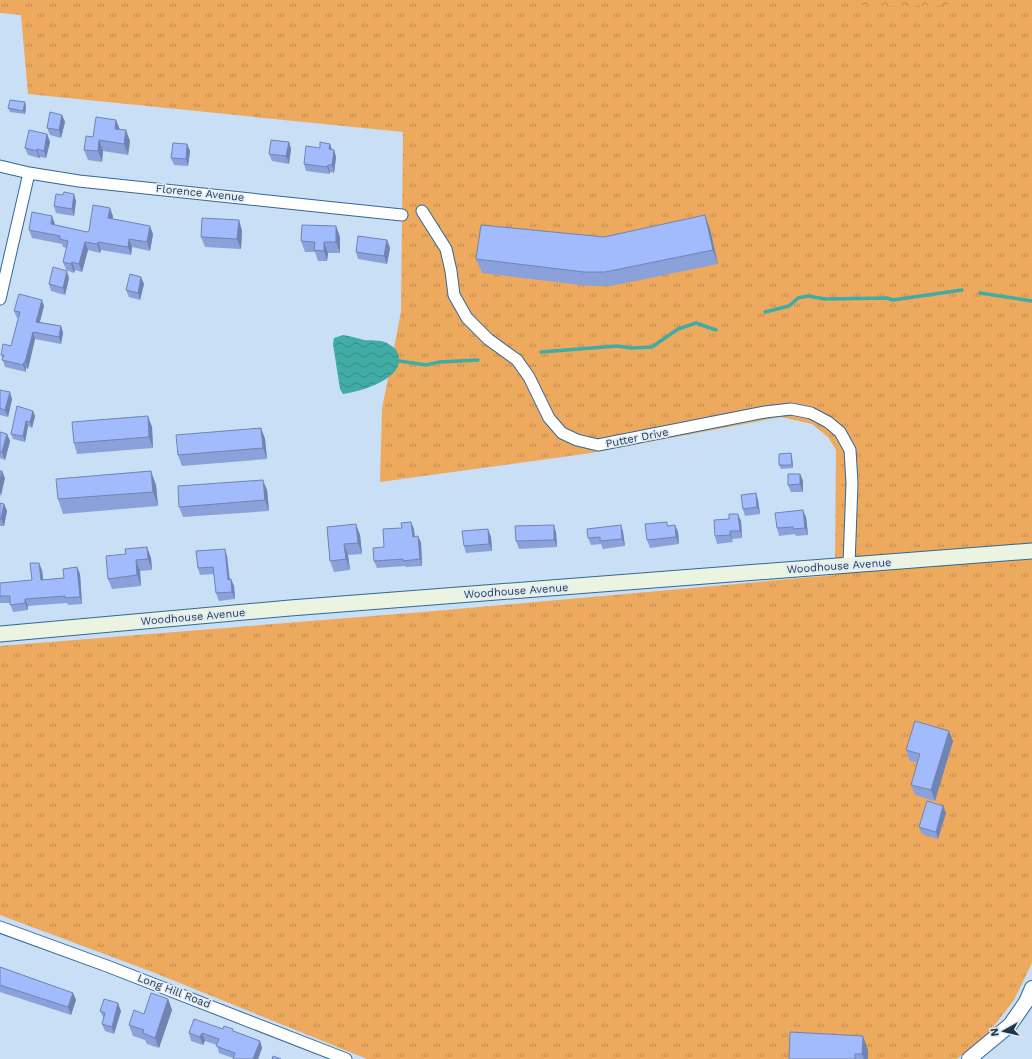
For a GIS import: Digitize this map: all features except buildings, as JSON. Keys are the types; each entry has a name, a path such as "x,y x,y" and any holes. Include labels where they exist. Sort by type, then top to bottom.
{"main road":[{"name":"Woodhouse Avenue","path":"0,634 251,612 1032,551"}],"street":[{"name":"Florence Avenue","path":"0,166 29,173 87,182 402,214"},
{"path":"0,299 29,173"},
{"name":"Putter Drive","path":"422,211 446,249 454,295 467,318 488,339 517,360 529,377 550,418 562,433 577,440 598,445 765,412 791,409 811,413 828,422 840,432 850,450 852,484 850,565"},
{"name":"Long Hill Road","path":"0,927 108,966 323,1054 346,1059"},
{"path":"969,1059 1010,1025 1026,1002 1032,988"}],"green space":[{"path":"0,0 1032,0 1032,963 1014,1000 987,1035 957,1059 367,1059 155,973 0,915 0,646 435,611 835,575 836,450 828,437 812,424 781,417 591,453 380,482 382,409 401,312 403,132 28,94 21,15 0,13"},
{"path":"835,0 972,0 945,5 871,7"}],"water":[{"path":"343,335 387,343 398,353 398,367 386,379 377,384 359,391 343,394 340,389 333,344 334,338"}],"waterway":[{"path":"765,312 789,306 798,298 808,296 825,299 887,298 893,300 962,290"},
{"path":"980,293 1032,301"},
{"path":"541,352 617,346 632,348 652,347 678,329 696,323 716,330"},
{"path":"399,361 426,365 440,362 478,360"}]}
